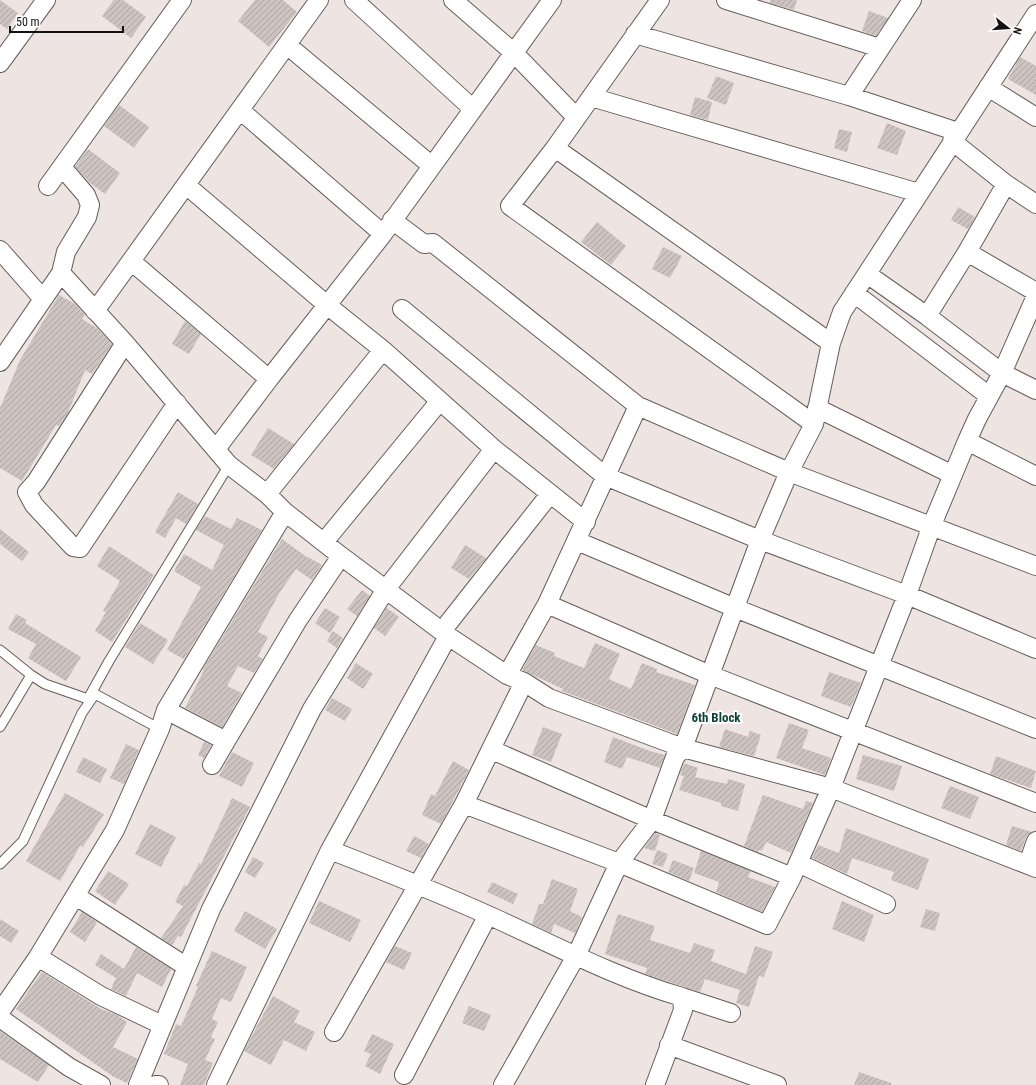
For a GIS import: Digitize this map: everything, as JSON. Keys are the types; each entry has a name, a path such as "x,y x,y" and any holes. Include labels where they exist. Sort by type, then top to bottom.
{"street":[{"path":"0,63 46,0"},
{"path":"48,186 182,0"},
{"path":"95,311 319,0"},
{"path":"354,0 473,109"},
{"path":"453,0 514,53 576,118"},
{"path":"216,449 387,227 552,0"},
{"path":"660,0 555,148 510,206 816,416 953,475"},
{"path":"726,0 880,48"},
{"path":"849,96 912,0"},
{"path":"503,1085 576,956 619,863 652,820 675,757 683,748 760,540 789,472 816,416 832,343 842,312 955,137 1035,19"},
{"path":"635,34 849,96 955,137 1006,184 1036,204"},
{"path":"287,44 432,166"},
{"path":"988,87 1036,117"},
{"path":"591,97 919,194"},
{"path":"240,110 387,227 424,244 433,243 638,406 789,472 932,525 1036,566"},
{"path":"555,148 832,343"},
{"path":"0,362 61,273 66,252 87,217 90,204 86,195 62,166"},
{"path":"927,316 967,252 1006,184"},
{"path":"186,185 327,306 382,350 439,402 494,449 586,522"},
{"path":"0,250 43,299"},
{"path":"967,252 1036,292"},
{"path":"131,261 269,379"},
{"path":"61,273 125,343 229,465 267,494 285,512 341,556 445,634 507,676 524,682 549,698 683,748 831,788 1032,866 1036,841"},
{"path":"866,274 927,316 1002,373 1036,390"},
{"path":"854,293 989,396"},
{"path":"464,804 619,863 767,925 795,870 831,788 907,595 932,525 967,441 1002,373 1036,296"},
{"path":"402,309 606,476 760,540 907,595 1036,649"},
{"path":"125,343 36,482 27,492 34,505 73,547 80,548 177,404"},
{"path":"267,494 382,350"},
{"path":"324,542 439,402"},
{"path":"507,676 547,604 638,406"},
{"path":"967,441 1036,476"},
{"path":"138,1085 211,909 312,709 386,590 494,449"},
{"path":"216,1085 330,850 445,634 550,494"},
{"path":"0,1012 38,957 115,830 160,729 166,710 285,512"},
{"path":"577,541 735,608 879,664 1036,729"},
{"path":"212,765 298,620 341,556"},
{"path":"547,604 710,675 1036,803"},
{"path":"334,1032 464,804 492,750 524,682"},
{"path":"166,710 226,740"},
{"path":"492,750 652,820 795,870 886,904"},
{"path":"330,850 419,885 576,956 662,991 731,1013"},
{"path":"76,896 187,967"},
{"path":"404,1075 488,915"},
{"path":"38,957 101,996 162,1025"},
{"path":"655,1085 683,1010 682,997"},
{"path":"0,1018 69,1067 101,1085"},
{"path":"669,1045 777,1085"}],"lane":[{"path":"0,864 23,841 82,713 92,697 109,661 229,465"},
{"path":"0,650 45,684 92,697 160,729"},
{"path":"0,727 31,674"}],"building":[{"path":"0,0 18,13 7,29 0,24"},
{"path":"114,0 123,0 146,17 131,38 102,16"},
{"path":"255,0 283,0 297,12 269,47 238,21"},
{"path":"770,0 797,0 794,10 770,3"},
{"path":"869,11 888,18 876,36 862,31"},
{"path":"1020,57 1036,66 1036,95 1008,79"},
{"path":"716,76 734,83 726,105 707,98"},
{"path":"695,97 712,102 708,120 690,115"},
{"path":"119,105 149,127 134,148 104,126"},
{"path":"887,123 906,131 897,155 877,148"},
{"path":"839,129 852,132 847,152 834,148"},
{"path":"88,149 120,173 105,194 90,183 75,167"},
{"path":"958,207 975,217 968,229 951,220"},
{"path":"597,222 626,246 611,265 581,242"},
{"path":"663,247 682,256 670,278 652,269"},
{"path":"59,295 75,304 85,315 82,319 98,329 112,344 92,374 85,370 67,415 59,426 56,425 22,481 0,468 0,408 20,360"},
{"path":"185,321 201,334 189,354 172,344"},
{"path":"268,428 294,444 274,469 251,455"},
{"path":"178,492 198,504 186,524 176,518 165,538 155,532"},
{"path":"205,516 231,529 237,518 262,530 184,659 167,650 201,587 174,571 184,554 212,570 224,545 196,530"},
{"path":"0,529 29,552 22,561 0,544"},
{"path":"282,539 308,558 322,565 312,580 296,569 280,592 258,632 268,637 258,656 263,659 254,673 238,666 227,686 242,693 222,727 185,708 204,670 203,669"},
{"path":"465,545 486,558 469,579 451,568"},
{"path":"109,546 154,575 112,642 95,631 106,612 103,611 120,581 97,566"},
{"path":"362,590 370,596 357,616 347,609"},
{"path":"325,608 340,617 330,633 315,623"},
{"path":"387,608 399,617 385,636 374,628"},
{"path":"16,614 27,620 25,623 81,657 66,681 28,658 36,644 8,629"},
{"path":"140,623 168,640 153,664 125,647"},
{"path":"333,631 343,638 337,648 327,641"},
{"path":"595,643 620,654 609,679 631,689 642,663 657,669 656,672 695,685 677,734 562,691 563,689 522,670 536,645 555,653 554,656 584,668"},
{"path":"356,663 373,674 363,689 347,678"},
{"path":"829,672 861,683 851,707 821,696"},
{"path":"332,698 352,709 345,721 325,710"},
{"path":"789,723 809,730 802,748 831,758 825,775 776,758"},
{"path":"543,727 562,734 551,762 532,755"},
{"path":"725,729 748,737 750,731 761,735 754,756 719,747"},
{"path":"613,737 665,755 660,768 627,757 622,769 604,762"},
{"path":"204,742 211,745 204,758 198,755"},
{"path":"126,744 139,750 124,784 110,778"},
{"path":"232,752 254,763 242,787 219,776"},
{"path":"863,755 902,766 894,791 856,779"},
{"path":"996,756 1036,771 1031,788 990,774"},
{"path":"83,757 107,769 100,783 76,772"},
{"path":"453,761 469,770 441,824 422,815 431,794 435,796"},
{"path":"684,763 698,768 695,777 727,784 728,779 745,784 738,811 721,806 721,803 679,790 684,776 680,775"},
{"path":"950,786 979,797 970,819 941,808"},
{"path":"65,793 104,814 83,847 80,846 60,881 26,861"},
{"path":"763,795 803,809 806,801 813,803 791,853 766,842 762,851 759,850 758,852 744,846"},
{"path":"232,798 250,807 181,937 178,936 172,945 161,938 183,906 175,902 184,885 187,886 199,863 201,864"},
{"path":"150,824 176,837 161,867 135,854"},
{"path":"1012,826 1032,832 1026,837 1021,851 1006,845"},
{"path":"846,828 929,859 918,890 891,880 894,872 852,858 847,874 812,858 818,845 839,853"},
{"path":"655,833 660,835 655,851 644,848"},
{"path":"414,836 429,844 421,858 406,851"},
{"path":"657,850 668,854 663,867 652,864"},
{"path":"701,851 751,871 748,877 775,887 762,912 716,892 719,882 694,873"},
{"path":"253,857 264,863 255,878 245,872"},
{"path":"673,860 694,868 689,881 668,872"},
{"path":"108,871 129,884 115,905 95,891"},
{"path":"552,879 578,889 570,911 582,917 575,933 554,924 551,933 532,924 539,904 543,904"},
{"path":"492,882 518,894 513,904 487,892"},
{"path":"319,901 361,920 350,942 309,923"},
{"path":"842,901 874,915 864,942 832,929"},
{"path":"926,909 940,913 935,931 920,927"},
{"path":"245,911 277,929 265,949 234,931"},
{"path":"82,912 97,922 85,942 70,932"},
{"path":"618,914 655,926 650,940 690,953 694,943 715,950 711,961 746,974 755,946 773,952 764,977 759,976 749,1007 736,1003 740,990 705,979 700,992 645,974 647,968 605,954"},
{"path":"0,919 19,931 11,943 0,936"},
{"path":"395,946 412,953 404,970 386,962"},
{"path":"136,947 171,969 162,987 137,973 126,996 111,989 116,978 95,965 101,954 124,969"},
{"path":"212,951 247,967 231,1002 221,998 212,1019 218,1022 211,1037 215,1039 205,1060 213,1063 204,1085 180,1085 188,1064 164,1054 176,1024 181,1026 198,987 196,986"},
{"path":"42,972 101,1009 117,1015 127,1022 113,1047 138,1059 127,1083 114,1077 16,1009"},
{"path":"273,996 300,1011 294,1022 315,1032 306,1051 284,1040 271,1065 244,1051"},
{"path":"469,1006 491,1015 484,1031 462,1023"},
{"path":"0,1031 49,1065 38,1082 0,1059"},
{"path":"372,1034 394,1044 380,1074 365,1066 371,1054 364,1051"},
{"path":"859,1072 891,1083 891,1085 854,1085"}],"district":[{"name":"6th Block","path":"716,717"}]}
